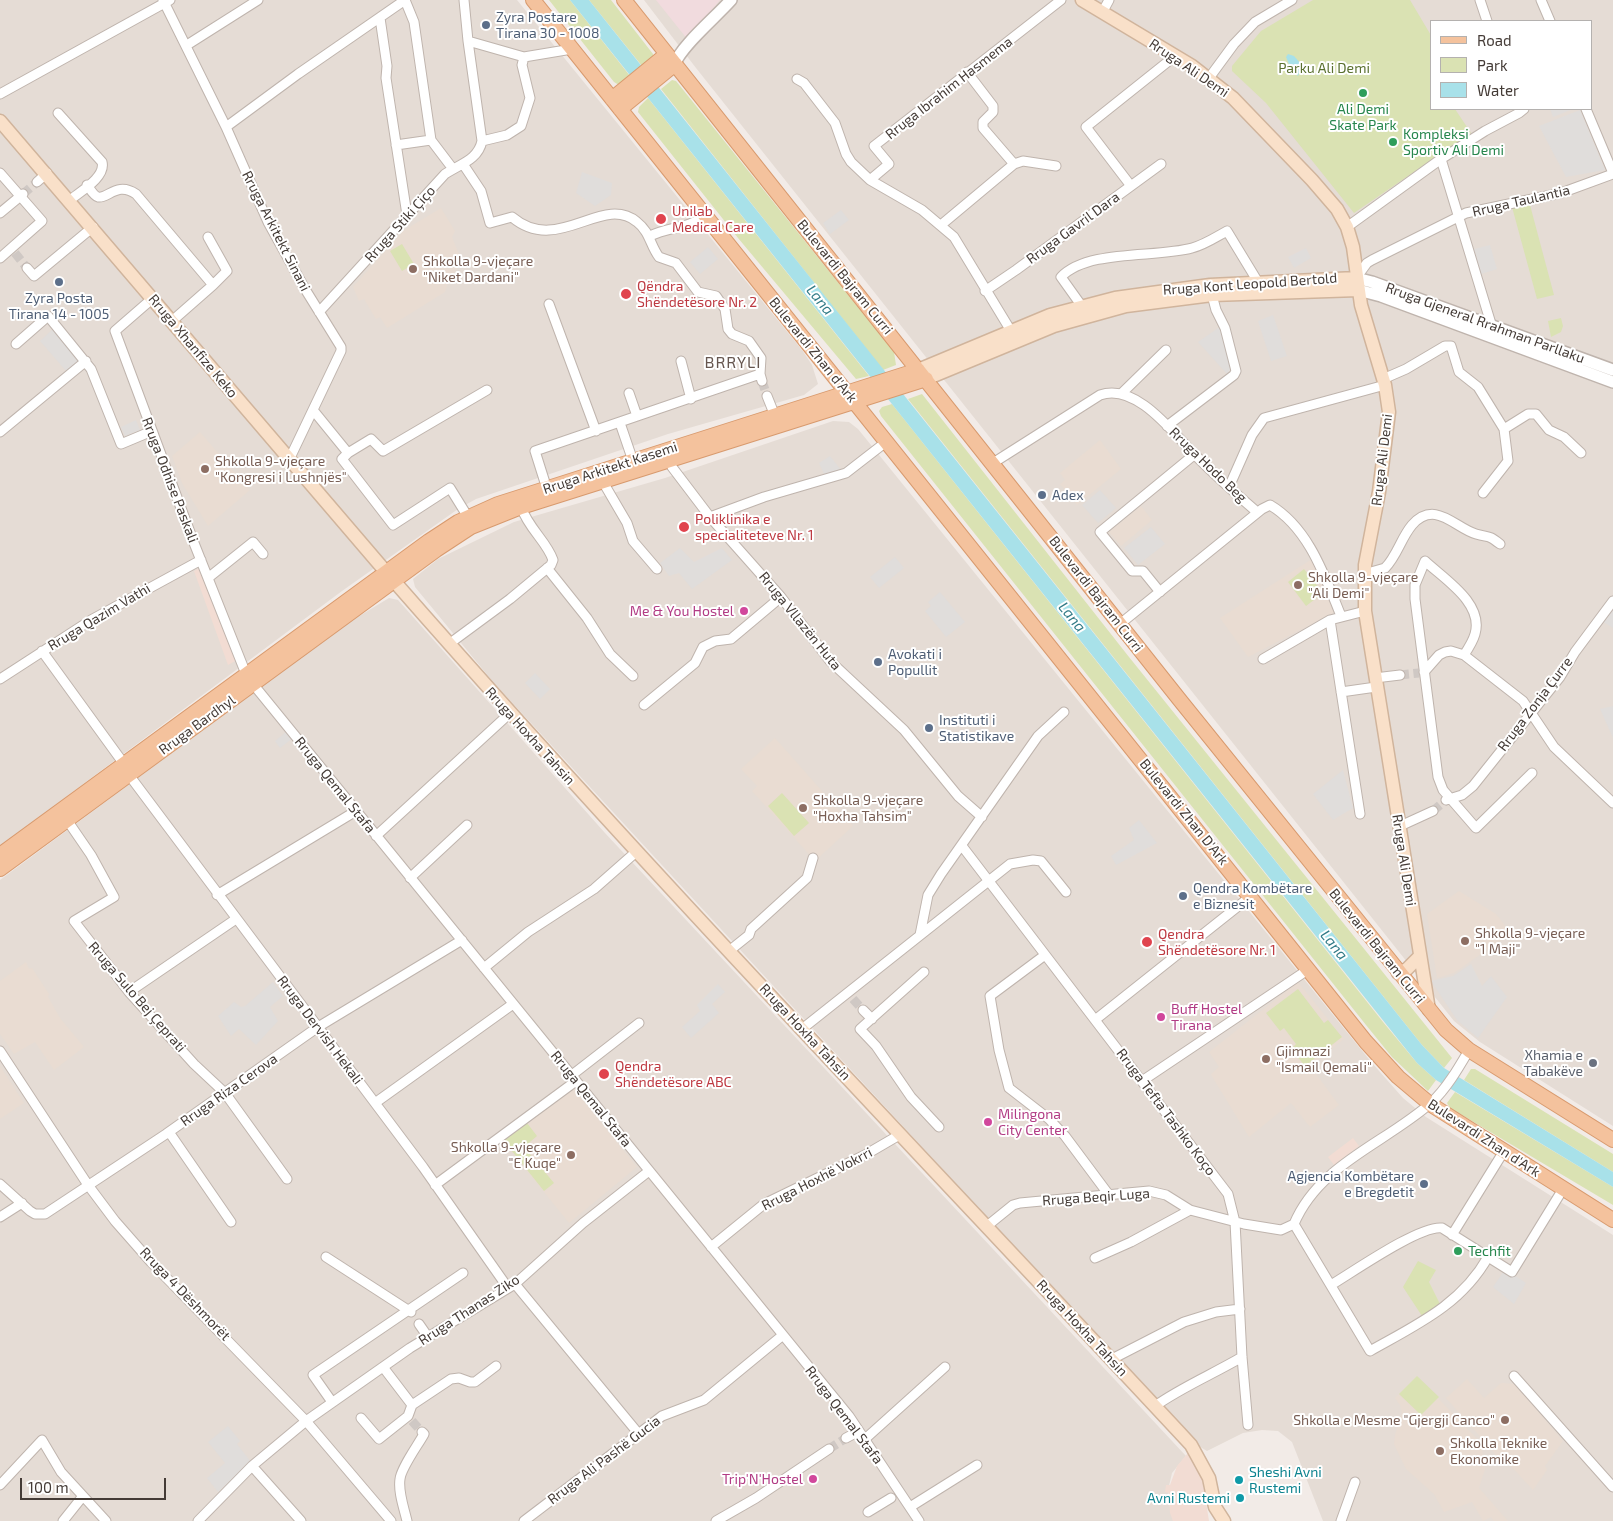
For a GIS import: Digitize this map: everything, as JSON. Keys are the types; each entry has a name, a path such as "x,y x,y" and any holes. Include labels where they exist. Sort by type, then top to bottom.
{"main road":[{"name":"Bulevardi Zhan d'Ark","path":"534,0 572,49 621,99 705,216 1093,700"},
{"name":"Bulevardi Bajram Curri","path":"624,0 669,61 993,463 1398,973 1446,1030 1470,1050 1613,1140"},
{"name":"Rruga Ali Demi","path":"1082,0 1209,78 1248,110 1337,209 1347,227 1353,247 1357,284 1384,382 1388,412 1384,458 1364,574 1365,611 1398,827 1429,1010"},
{"path":"621,99 669,61"},
{"name":"Rruga Xhanfize Keko","path":"0,120 390,576"},
{"name":"Rruga Kont Leopold Bertold","path":"922,375 1011,331 1081,305 1168,289 1258,282 1357,284"},
{"name":"Rruga Kont Leopold Bertold","path":"922,375 1054,326 1126,306 1212,295 1357,284"},
{"path":"851,397 922,375"},
{"name":"Rruga Arkitekt Kasemi","path":"390,576 440,533 468,517 498,504 775,416 851,397"},
{"name":"Rruga Arkitekt Kasemi","path":"390,576 484,521 521,507 670,460 851,397"},
{"name":"Rruga Hoxha Tahsin","path":"390,576 509,714 636,852 1191,1445 1209,1478 1216,1511 1224,1521"},
{"name":"Rruga Bardhyl","path":"0,855 127,769 390,576"},
{"name":"Bulevardi Zhan D'Ark","path":"1093,700 1366,1042"},
{"name":"Rruga Bardhyl","path":"0,869 66,820 127,769"},
{"path":"1398,973 1407,969 1420,956"},
{"name":"Bulevardi Zhan d'Ark","path":"1366,1042 1398,1077 1434,1100 1504,1151 1613,1220"}],"street":[{"path":"188,45 258,0"},
{"path":"226,127 298,74 405,0 410,10 432,140 453,169"},
{"path":"464,0 482,141 507,135 521,126 530,98 522,65 524,57"},
{"path":"669,61 715,18 730,0"},
{"name":"Rruga Ibrahim Hasmema","path":"870,180 890,164 874,146 1062,0"},
{"path":"1102,13 1109,0"},
{"path":"1209,78 1234,44 1255,22 1292,0"},
{"path":"1480,0 1487,20"},
{"path":"1542,0 1550,20"},
{"path":"0,94 166,1"},
{"name":"Rruga Arkitekt Sinani","path":"166,1 226,127 268,222 319,312 339,343 341,351 289,460"},
{"path":"380,18 407,215"},
{"path":"468,41 524,57 572,49"},
{"path":"1131,186 1086,127 1175,56"},
{"path":"967,72 993,106 993,112 984,122 983,128 1014,164"},
{"path":"797,79 804,84 829,114 840,133 846,154 870,180 922,210 954,237 984,290 1011,331"},
{"path":"1347,227 1441,159 1523,110"},
{"path":"1586,110 1613,174"},
{"path":"58,113 102,162 101,174 70,200"},
{"path":"396,145 432,140"},
{"name":"Rruga Stiki Çiço","path":"319,312 445,174 476,154 482,141"},
{"path":"1441,159 1492,327"},
{"path":"941,225 1014,164 1023,161 1056,166"},
{"path":"463,164 481,191 490,223 512,217 517,222 543,231 551,231 614,212 635,220 650,236 658,257 676,264 698,292 716,296 725,309 728,329 732,334 749,341 761,358 761,377 637,416 535,451 547,488"},
{"name":"Rruga Gavril Dara","path":"984,290 1016,270 1161,164"},
{"path":"0,173 21,195 42,222 13,251 0,258"},
{"path":"36,182 46,173"},
{"name":"Rruga Taulantia","path":"1357,284 1367,263 1458,217 1486,207 1561,193 1613,174"},
{"path":"87,185 96,196 100,197 120,190 131,191 213,285"},
{"path":"0,213 21,195"},
{"path":"650,236 695,223 705,216"},
{"path":"27,268 34,276 93,227"},
{"path":"1081,305 1061,277 1074,268 1126,255 1193,248 1227,231 1258,282"},
{"path":"172,321 227,271 208,237"},
{"name":"Rruga Gjeneral Rrahman Parllaku","path":"1357,284 1372,282 1613,370"},
{"name":"Rruga Gjeneral Rrahman Parllaku","path":"1357,284 1381,296 1613,382"},
{"path":"1167,426 1234,375 1236,371 1225,328 1216,310 1212,295"},
{"name":"Rruga Odhise Paskali","path":"153,298 115,331 200,560 249,679"},
{"path":"549,304 596,431"},
{"path":"16,344 48,316 86,361 121,444 152,431"},
{"path":"1229,486 1252,434 1264,418 1384,382 1428,355 1445,346 1451,346 1459,372 1478,387 1504,429 1508,461 1484,493"},
{"path":"1121,394 1166,350"},
{"path":"0,432 86,361"},
{"path":"680,361 691,399"},
{"path":"468,517 450,488 393,525 342,460 348,453 372,439 383,451 488,390"},
{"path":"629,393 637,416"},
{"name":"Rruga Hodo Beg","path":"993,463 1107,393 1121,394 1146,407 1257,512 1270,505 1299,533 1320,566 1341,616"},
{"path":"767,396 775,416"},
{"path":"313,410 348,453"},
{"path":"1504,429 1528,414 1536,414 1550,430 1564,436 1581,453"},
{"path":"620,423 633,461"},
{"path":"710,517 764,497 846,473 886,442"},
{"path":"1160,592 1143,571 1132,571 1100,532 1195,454"},
{"name":"Rruga Vllazën Huta","path":"670,460 672,467 710,517 781,597 830,661 904,730 958,796 982,818"},
{"path":"603,482 627,523 633,541 657,569"},
{"path":"449,644 510,599 547,568 553,560 551,554 532,531 521,507"},
{"path":"1120,624 1257,512"},
{"path":"1364,574 1385,568 1413,525 1428,516 1446,517 1476,534 1487,534 1500,544"},
{"path":"208,578 253,542 263,554"},
{"name":"Rruga Qazim Vathi","path":"0,679 121,602 200,560"},
{"path":"1464,655 1475,635 1476,619 1471,604 1424,561 1416,585 1415,599 1421,672 1438,777 1443,790 1448,799 1476,828 1532,773"},
{"path":"547,568 587,618 610,654 633,676"},
{"path":"644,705 695,663 703,647 715,641 731,639 781,597"},
{"name":"Rruga Zonja Çurre","path":"1448,799 1462,795 1473,786 1560,677 1575,652 1613,601"},
{"path":"1263,659 1330,620 1365,611"},
{"path":"1330,620 1360,814"},
{"name":"Rruga Dervish Hekali","path":"42,651 217,894 435,1185 512,1286 638,1433"},
{"path":"1421,672 1444,652 1451,651 1464,655 1514,692 1554,747 1613,803"},
{"path":"1341,692 1400,675"},
{"name":"Rruga Qemal Stafa","path":"249,679 783,1335 865,1439 896,1495 910,1507 919,1521"},
{"path":"920,935 928,895 1038,736 1064,712"},
{"path":"376,836 509,714"},
{"path":"217,894 356,811"},
{"path":"1398,827 1433,811"},
{"name":"Rruga Sulo Bej Çeprati","path":"66,820 92,855 114,897 74,921 129,992 194,1064 225,1093 287,1179"},
{"path":"410,878 467,825"},
{"name":"Rruga Tefta Tashko Koço","path":"962,846 1228,1194 1235,1222 1242,1357 1248,1425"},
{"path":"484,968 528,932 594,888 636,852"},
{"path":"728,951 749,935 751,929 807,878 813,858"},
{"path":"802,1029 850,996 920,935 1010,864 1037,859 1042,861 1066,892"},
{"path":"1095,1020 1251,896"},
{"path":"129,992 236,919"},
{"name":"Rruga Riza Cerova","path":"0,1184 35,1214 45,1214 169,1132 318,1027 462,940"},
{"path":"1045,955 990,996 1005,1079 1015,1095 1049,1119 1065,1136 1109,1195"},
{"path":"1142,1081 1309,969"},
{"path":"924,972 860,1030 876,1046 911,1096 939,1127"},
{"path":"375,1103 513,1004"},
{"path":"863,1010 872,1019"},
{"path":"435,1185 574,1078 639,1023"},
{"path":"1470,1050 1434,1100 1327,1176 1308,1197 1294,1224 1370,1351 1438,1312 1458,1297 1480,1271 1488,1257"},
{"name":"Rruga 4 Dëshmorët","path":"0,1051 88,1186 106,1210 151,1262 306,1422 391,1521"},
{"path":"169,1132 231,1222"},
{"name":"Rruga Hoxhë Vokrri","path":"711,1247 764,1204 865,1155 901,1134"},
{"path":"1452,1234 1504,1151"},
{"name":"Rruga Thanas Ziko","path":"198,1521 252,1466 306,1422 332,1402 428,1337 512,1286 583,1223 649,1170"},
{"path":"1331,1285 1422,1232 1437,1228 1452,1234 1512,1272 1564,1189"},
{"name":"Rruga Beqir Luga","path":"987,1226 1013,1205 1020,1202 1157,1192 1190,1210 1235,1222 1281,1230 1294,1224"},
{"path":"0,1217 22,1203"},
{"path":"1095,1258 1131,1242 1190,1210"},
{"path":"326,1257 410,1310"},
{"path":"332,1402 313,1375 463,1273"},
{"path":"1112,1360 1184,1322 1216,1312 1240,1309"},
{"path":"418,1324 428,1337"},
{"name":"Rruga Ali Pashë Gucia","path":"524,1521 662,1416 704,1400 783,1335"},
{"path":"1155,1406 1170,1394 1206,1378 1242,1357"},
{"path":"412,1405 451,1379 459,1378 475,1382 496,1366"},
{"path":"361,1418 379,1439 410,1418 412,1405 383,1367"},
{"path":"865,1439 945,1367"},
{"path":"1514,1376 1613,1487"},
{"path":"846,1438 859,1431"},
{"path":"407,1521 400,1480 404,1466 424,1434 422,1432"},
{"path":"0,1485 42,1440 61,1472 106,1521"},
{"path":"716,1521 756,1498 829,1449"},
{"path":"910,1507 977,1465"},
{"path":"252,1466 301,1521"},
{"path":"1341,1521 1355,1482"},
{"path":"868,1512 896,1495"},
{"path":"63,1521 83,1496"}],"shaded area":[{"path":"0,0 517,0 802,350 812,365 818,384 804,395 668,434 476,499 458,509 342,591 0,846"},
{"path":"644,0 1613,0 1613,1126 1480,1042 1454,1021 696,68"},
{"path":"656,0 720,0 688,40"},
{"path":"1550,110 1570,110 1553,117"},
{"path":"1580,110 1605,170 1566,177 1539,126"},
{"path":"582,172 612,183 611,195 595,206 576,193"},
{"name":"Shkolla 9-vjeçare \"Niket Dardani\"","path":"441,208 455,231 452,237 462,262 450,278 445,292 387,328 380,317 376,319 364,299 359,301 353,287 403,231"},
{"path":"841,210 849,220 830,234 823,223"},
{"path":"1490,245 1497,269 1481,274 1474,249"},
{"path":"708,247 718,259 700,274 690,262"},
{"path":"1306,248 1311,258 1294,268 1288,257"},
{"path":"1273,315 1287,356 1271,361 1258,321"},
{"path":"1221,326 1232,367 1227,374 1198,342"},
{"path":"53,329 80,361 67,372 40,341"},
{"path":"136,420 140,430 125,436 121,427"},
{"path":"833,421 849,422 858,429 1372,1063 1403,1098 1426,1117 1613,1235 1613,1521 1323,1521 1292,1442 1278,1431 1262,1430 1243,1433 1207,1451 1197,1445 494,683 415,587 413,579 438,559 514,522 665,478"},
{"name":"Shkolla 9-vjeçare \"Kongresi i Lushnjës\"","path":"200,432 250,490 208,526 182,483 172,456"},
{"path":"1100,440 1121,469 1077,505 1060,484 1065,480 1060,473"},
{"path":"830,456 841,470 825,476 819,463"},
{"path":"1100,490 1116,508 1098,523 1082,505"},
{"path":"1141,506 1152,520 1121,546 1109,532"},
{"path":"1151,527 1165,544 1138,565 1124,548"},
{"path":"680,548 694,562 722,548 732,560 692,589 679,573 669,576 660,563"},
{"path":"895,557 904,568 879,588 870,577"},
{"name":"Shkolla 9-vjeçare \"Ali Demi\"","path":"1312,559 1337,611 1248,657 1220,618"},
{"path":"200,568 237,660 228,665 194,571"},
{"path":"940,592 965,622 946,637 925,611 931,606 928,602"},
{"path":"389,598 398,600 605,833 1186,1456 1172,1473 1169,1486 1168,1500 1174,1521 0,1521 0,880 262,686 356,618"},
{"path":"1613,607 1613,628 1602,621"},
{"path":"535,673 550,689 540,699 525,683"},
{"path":"1613,706 1613,738 1600,709"},
{"path":"287,731 293,738 280,748 275,741"},
{"name":"Shkolla 9-vjeçare \"Hoxha Tahsim\"","path":"775,738 853,826 815,861 752,791 757,786 741,769"},
{"path":"1343,770 1353,808 1333,820 1313,794"},
{"path":"1139,820 1157,843 1116,865 1111,856 1134,840 1129,828"},
{"name":"Shkolla 9-vjeçare \"1 Maji\"","path":"1459,891 1496,914 1511,933 1454,973 1437,978 1427,914"},
{"path":"26,962 29,969 32,968 49,994 48,997 60,1018 84,1047 54,1070 35,1042 14,1054 0,1034 0,981"},
{"path":"1471,964 1482,986 1491,976 1507,997 1478,1038 1457,1020 1431,981 1453,976"},
{"path":"273,982 283,996 270,1007 278,1021 256,1045 239,1029 231,1036 218,1016 234,1002 241,1007 245,1006"},
{"name":"Gjimnazi \"Ismail Qemali\"","path":"1298,982 1344,1039 1310,1066 1339,1105 1310,1127 1291,1103 1249,1137 1211,1074 1219,1067 1209,1052"},
{"path":"718,984 725,992 712,1004 719,1013 691,1038 682,1027 700,1011 697,1005"},
{"path":"0,1066 24,1103 0,1119"},
{"name":"Shkolla 9-vjeçare \"E Kuqe\"","path":"574,1089 637,1167 569,1223 502,1140"},
{"path":"1353,1138 1359,1146 1334,1165 1328,1157"},
{"path":"1505,1269 1526,1283 1514,1304 1493,1287"},
{"name":"Shkolla Teknike Ekonomike","path":"1417,1376 1481,1443 1485,1469 1479,1488 1508,1521 1494,1521 1491,1517 1483,1521 1472,1502 1444,1512 1434,1494 1406,1469 1394,1444 1402,1413 1400,1405 1395,1398"},
{"name":"Shkolla e Mesme \"Gjergji Canco\"","path":"1467,1379 1484,1398 1501,1383 1515,1384 1563,1441 1545,1466 1547,1470 1533,1490 1508,1463 1501,1466 1493,1451 1446,1398"},
{"path":"228,1426 240,1441 237,1444 251,1462 218,1492 207,1478 225,1463 208,1442"},
{"path":"1188,1453 1201,1471 1209,1521 1173,1521 1170,1513 1169,1493 1165,1492 1166,1485 1170,1485 1177,1466"}],"green space":[{"path":"549,0 570,0 630,76 619,85 614,82"},
{"path":"589,0 611,0 653,54 653,57 642,66"},
{"name":"Parku Ali Demi","path":"1313,0 1410,0 1430,34 1430,110 1456,110 1471,133 1354,213 1266,103 1232,71 1232,66 1261,31"},
{"path":"672,80 676,81 894,352 896,365 883,370 661,89"},
{"path":"648,98 869,376 856,379 738,238 638,112 639,107"},
{"path":"1530,205 1554,295 1537,299 1512,207"},
{"path":"402,244 414,264 402,271 390,251"},
{"path":"1561,318 1563,326 1561,332 1551,337 1548,321"},
{"path":"922,394 1129,657 1452,1058 1444,1068 1422,1045 908,399"},
{"path":"892,404 1383,1022 1417,1063 1436,1080 1428,1091 1392,1057 1366,1025 881,416 879,411 882,407"},
{"path":"1304,569 1323,593 1306,606 1288,582"},
{"path":"782,793 809,823 794,836 768,806"},
{"path":"1298,989 1324,1023 1328,1020 1342,1037 1305,1066 1291,1049 1296,1044 1284,1028 1280,1031 1266,1013"},
{"path":"1471,1069 1475,1069 1613,1154 1613,1172 1464,1080"},
{"path":"1455,1092 1613,1187 1613,1205 1450,1108 1447,1103"},
{"path":"527,1123 537,1136 524,1147 554,1183 544,1191 503,1140"},
{"path":"1418,1261 1436,1270 1429,1282 1440,1304 1422,1316 1403,1287"},
{"path":"1417,1376 1439,1397 1421,1415 1399,1394"}],"water":[{"name":"Lana","path":"570,0 589,0 1422,1045 1444,1068 1613,1172 1613,1187 1436,1080 1417,1063"},
{"path":"1288,54 1294,56 1302,65 1298,76 1291,69 1286,57"}],"tunnel":[{"path":"23,194 37,182"},
{"path":"15,253 27,268"},
{"path":"762,381 767,396"},
{"path":"1400,675 1419,673"},
{"path":"1433,811 1446,800"},
{"path":"853,999 863,1010"},
{"path":"412,1421 422,1432"},
{"path":"829,1449 846,1438"}],"place":[{"name":"Zyra Postare Tirana 30 - 1008","path":"486,25"},
{"name":"Ali Demi Skate Park","path":"1363,93"},
{"name":"Kompleksi Sportiv Ali Demi","path":"1393,142"},
{"name":"Unilab Medical Care","path":"661,219"},
{"name":"Shkolla 9-vjeçare \"Niket Dardani\"","path":"413,269"},
{"name":"Zyra Posta Tirana 14 - 1005","path":"59,282"},
{"name":"Qëndra Shëndetësore Nr. 2","path":"626,294"},
{"name":"Shkolla 9-vjeçare \"Kongresi i Lushnjës\"","path":"205,469"},
{"name":"Adex","path":"1042,495"},
{"name":"Poliklinika e specialiteteve Nr. 1","path":"684,527"},
{"name":"Shkolla 9-vjeçare \"Ali Demi\"","path":"1298,585"},
{"name":"Me & You Hostel","path":"744,611"},
{"name":"Avokati i Popullit","path":"878,662"},
{"name":"Instituti i Statistikave","path":"929,728"},
{"name":"Shkolla 9-vjeçare \"Hoxha Tahsim\"","path":"803,808"},
{"name":"Qendra Kombëtare e Biznesit","path":"1183,896"},
{"name":"Shkolla 9-vjeçare \"1 Maji\"","path":"1465,941"},
{"name":"Qendra Shëndetësore Nr. 1","path":"1147,942"},
{"name":"Buff Hostel Tirana","path":"1161,1017"},
{"name":"Gjimnazi \"Ismail Qemali\"","path":"1266,1059"},
{"name":"Xhamia e Tabakëve","path":"1593,1063"},
{"name":"Qendra Shëndetësore ABC","path":"604,1074"},
{"name":"Milingona City Center","path":"988,1122"},
{"name":"Shkolla 9-vjeçare \"E Kuqe\"","path":"571,1155"},
{"name":"Agjencia Kombëtare e Bregdetit","path":"1424,1184"},
{"name":"Techfit","path":"1458,1251"},
{"name":"Shkolla e Mesme \"Gjergji Canco\"","path":"1505,1420"},
{"name":"Shkolla Teknike Ekonomike","path":"1440,1451"},
{"name":"Trip'N'Hostel","path":"813,1479"},
{"name":"Sheshi Avni Rustemi","path":"1239,1480"},
{"name":"Avni Rustemi","path":"1240,1498"}],"district":[{"name":"BRRYLI","path":"733,363"}]}
